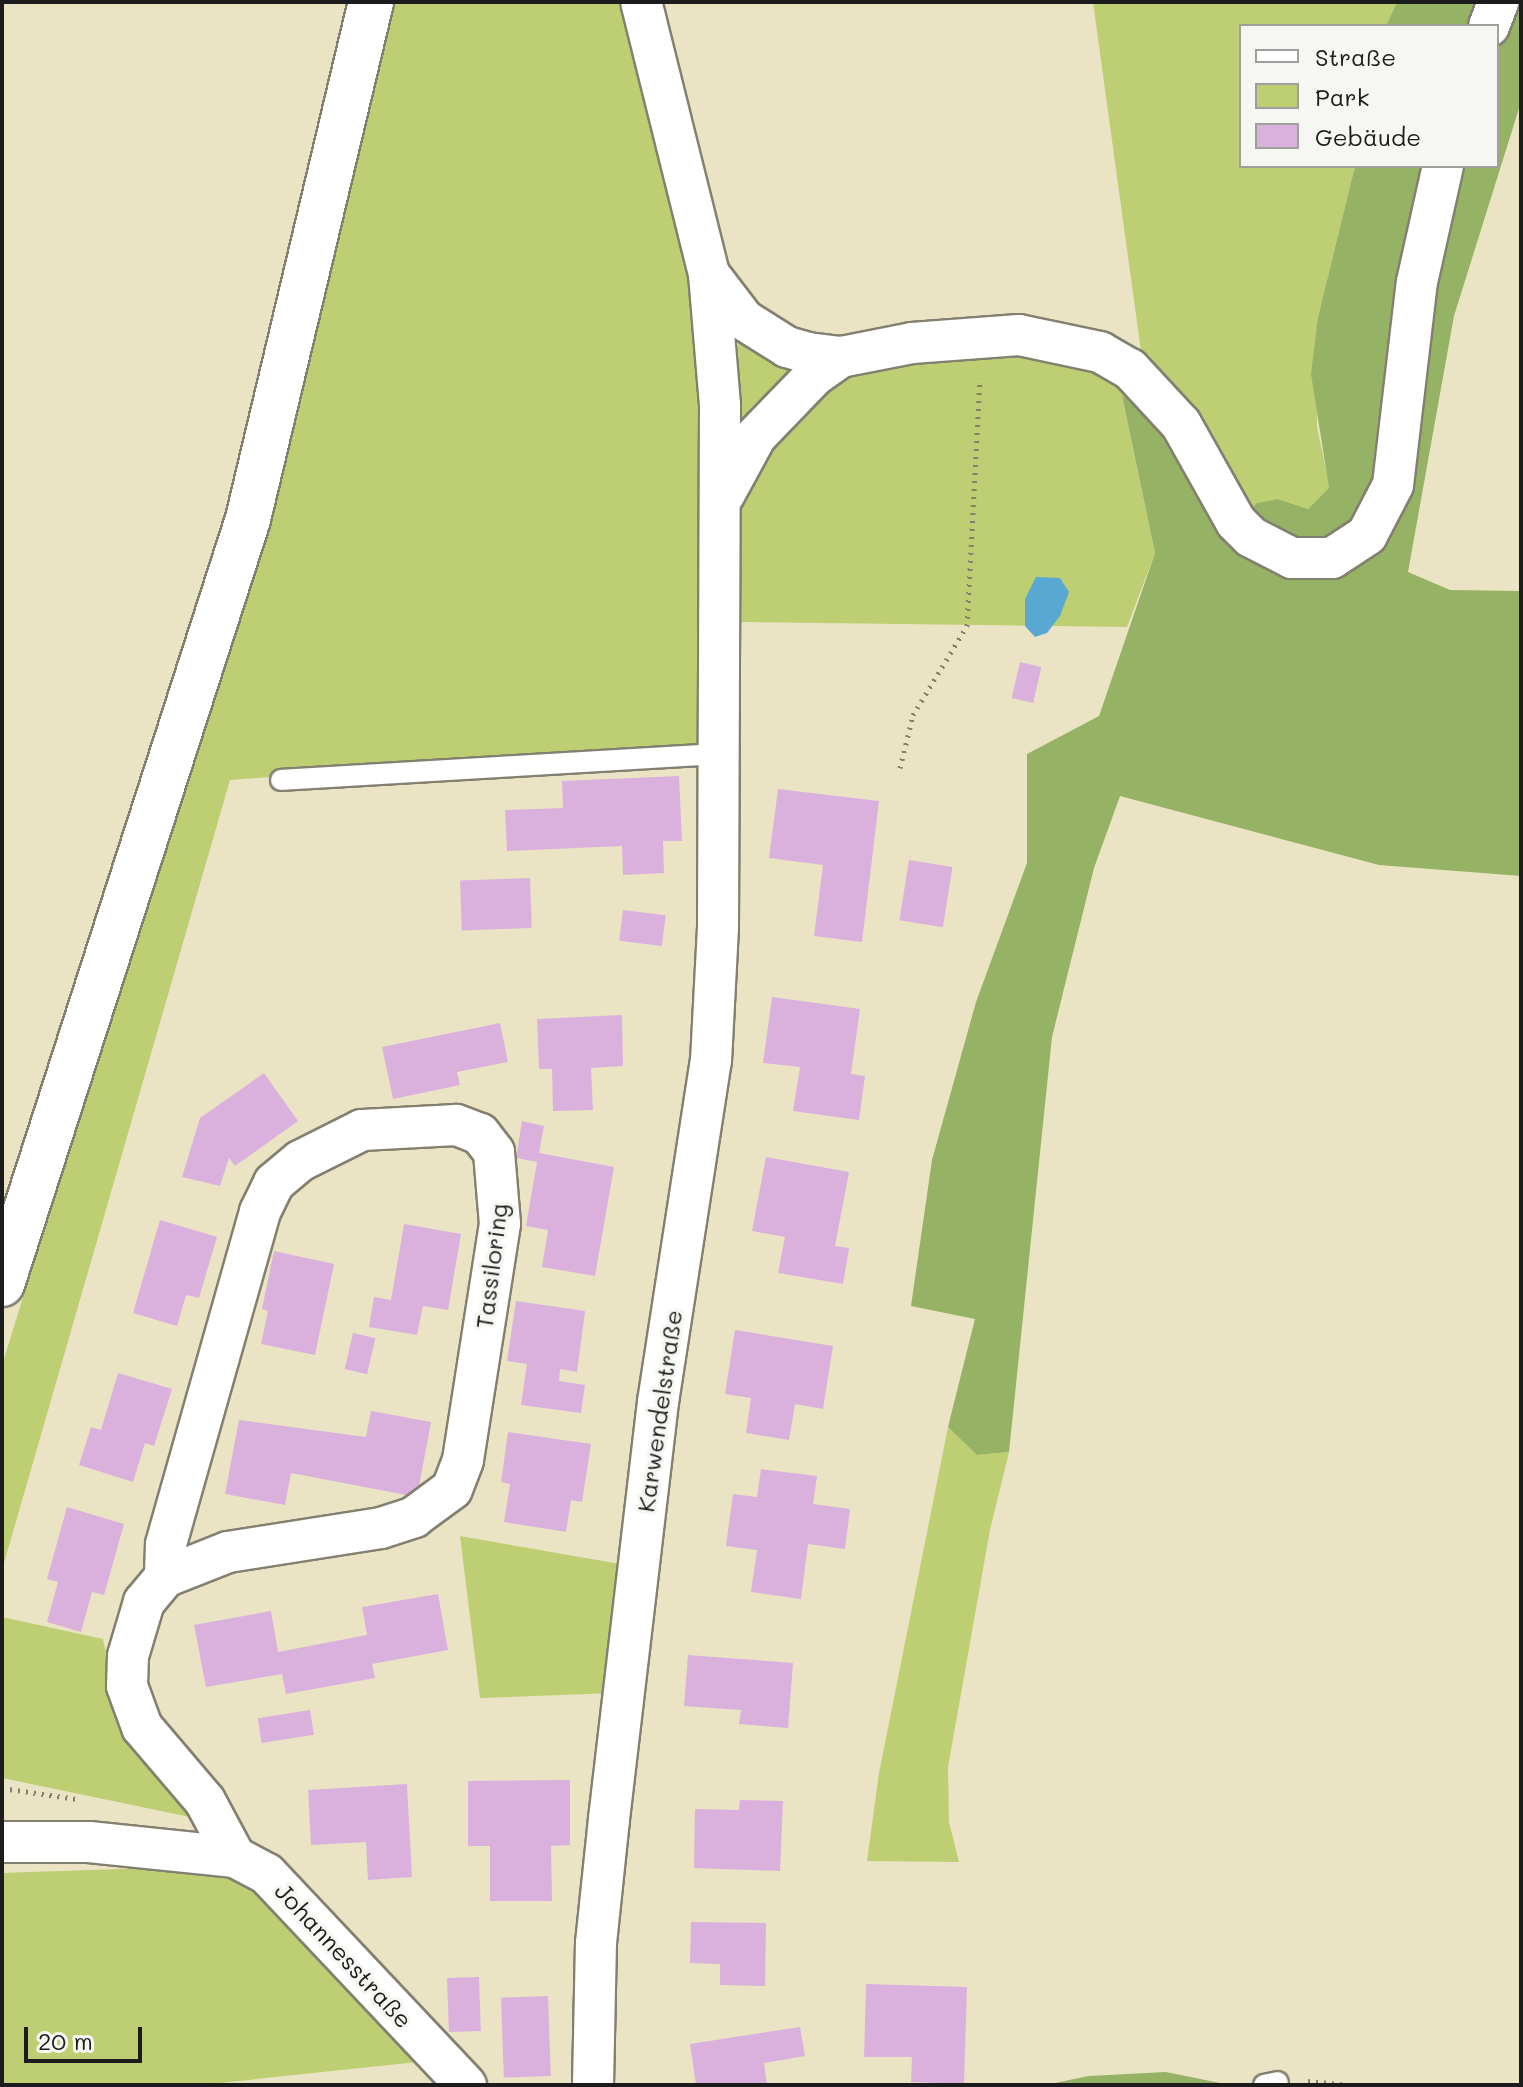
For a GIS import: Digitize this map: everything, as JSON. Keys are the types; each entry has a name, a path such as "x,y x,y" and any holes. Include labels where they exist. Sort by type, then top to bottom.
{"street":[{"path":"2,1284 248,519 371,2"},
{"path":"641,2 709,274 725,301 769,338 808,353 841,357 971,338 1019,335 1066,342 1130,369 1181,424 1236,522 1251,537 1292,558 1332,558 1367,535 1393,485 1417,282 1443,168"},
{"path":"1490,24 1498,2"},
{"name":"Karwendelstraße","path":"593,2085 596,1943 609,1819 658,1402 711,1061 718,927 720,405 709,274"},
{"path":"720,503 756,436 815,375 841,357"},
{"name":"Tassiloring","path":"165,1577 228,1552 381,1528 414,1517 452,1489 463,1460 500,1224 494,1152 480,1134 456,1125 362,1130 335,1139 274,1183 260,1212 166,1545 165,1577 133,1625 127,1686 142,1727 205,1801 235,1857"},
{"name":"Johannesstraße","path":"6,1840 235,1857 267,1874 466,2085"}],"lane":[{"path":"281,780 717,745"}],"path":[{"path":"900,768 913,715 967,626 982,388 971,338"},
{"path":"1271,2083 1350,2085"}],"green space":[{"path":"393,2 628,2 686,217 700,331 704,744 230,780 2,1570 2,1365 276,485"},
{"path":"1093,2 1397,2 1387,24 1239,24 1239,168 1355,168 1318,317 1317,427 1330,488 1308,509 1278,499 1243,517 1143,366"},
{"path":"1397,2 1521,2 1521,102 1454,316 1408,572 1450,590 1521,591 1521,876 1379,865 1120,796 1094,868 1052,1037 1009,1452 977,1455 948,1427 975,1319 911,1306 932,1160 976,1002 1027,863 1027,754 1099,716 1155,553 1122,396 1163,421 1243,517 1257,503 1278,499 1308,509 1329,488 1311,374 1318,317 1355,168 1499,168 1499,24 1387,24"},
{"path":"738,335 797,367 739,431"},
{"path":"1006,346 1095,363 1163,421 1122,397 1155,553 1127,627 737,622 740,495 773,433 828,379 886,357"},
{"path":"948,1427 977,1455 1009,1452 990,1530 948,1767 949,1822 959,1862 867,1861 879,1773"},
{"path":"460,1536 626,1565 614,1693 480,1698"},
{"path":"2,1617 103,1639 119,1713 190,1801 190,1817 2,1778"},
{"path":"177,1867 217,1872 248,1884 417,2062 201,2085 2,2085 2,1873"},
{"path":"1166,2072 1225,2084 1045,2085 1089,2076"}],"water":[{"path":"1036,577 1060,578 1069,592 1060,616 1047,633 1035,637 1025,626 1025,599"}],"building":[{"path":"1020,662 1041,667 1033,703 1012,698"},
{"path":"679,776 682,841 663,841 664,873 623,875 622,846 507,851 505,810 563,808 562,781"},
{"path":"778,789 879,801 862,942 814,936 823,865 769,858"},
{"path":"909,860 952,867 943,927 899,920"},
{"path":"530,878 532,928 462,930 460,880"},
{"path":"623,910 666,915 662,946 619,941"},
{"path":"772,997 860,1009 851,1074 865,1076 859,1120 793,1111 800,1067 763,1063"},
{"path":"622,1015 623,1066 591,1068 593,1110 553,1111 552,1069 539,1069 537,1019"},
{"path":"500,1023 508,1062 457,1072 460,1085 393,1099 382,1047"},
{"path":"264,1073 298,1121 235,1166 229,1158 220,1186 182,1177 200,1118"},
{"path":"522,1121 544,1126 539,1153 614,1167 595,1276 542,1267 548,1230 526,1226 537,1162 516,1158"},
{"path":"766,1157 849,1172 835,1246 849,1248 843,1284 778,1273 785,1237 752,1231"},
{"path":"160,1220 217,1237 199,1298 186,1295 177,1326 133,1313"},
{"path":"404,1224 461,1234 448,1310 423,1306 417,1335 369,1327 374,1297 391,1300"},
{"path":"274,1251 334,1264 315,1355 261,1344 268,1311 262,1309"},
{"path":"516,1301 585,1311 577,1372 560,1369 559,1381 585,1385 581,1413 521,1405 527,1364 507,1361"},
{"path":"735,1330 833,1346 823,1409 795,1404 789,1440 746,1433 751,1398 725,1394"},
{"path":"353,1333 375,1338 367,1374 345,1369"},
{"path":"118,1373 172,1389 154,1446 145,1443 133,1482 79,1465 91,1427 101,1430"},
{"path":"371,1411 431,1422 417,1497 291,1473 285,1505 225,1494 239,1420 366,1437"},
{"path":"508,1432 591,1444 582,1502 571,1500 566,1532 504,1522 510,1484 501,1482"},
{"path":"761,1469 817,1476 813,1504 850,1509 845,1549 808,1544 801,1599 751,1592 757,1550 726,1546 733,1494 757,1497"},
{"path":"67,1507 124,1524 104,1595 92,1592 81,1632 47,1622 58,1582 47,1579"},
{"path":"438,1594 448,1650 372,1664 375,1678 286,1694 282,1674 206,1687 194,1625 271,1611 278,1652 367,1635 362,1607"},
{"path":"688,1655 793,1663 788,1728 739,1724 741,1710 684,1706"},
{"path":"310,1710 314,1735 262,1743 258,1718"},
{"path":"570,1780 570,1845 551,1846 552,1901 490,1901 490,1846 468,1846 468,1781"},
{"path":"407,1784 412,1877 368,1880 366,1842 311,1845 308,1790"},
{"path":"740,1800 783,1801 780,1871 694,1868 695,1809 739,1810"},
{"path":"691,1922 766,1923 765,1986 720,1985 720,1964 690,1963"},
{"path":"479,1977 481,2031 449,2032 447,1978"},
{"path":"866,1984 967,1987 964,2084 911,2082 912,2057 864,2057"},
{"path":"548,1996 551,2076 504,2078 501,1998"},
{"path":"800,2027 805,2056 764,2063 767,2085 696,2085 690,2044"}]}
